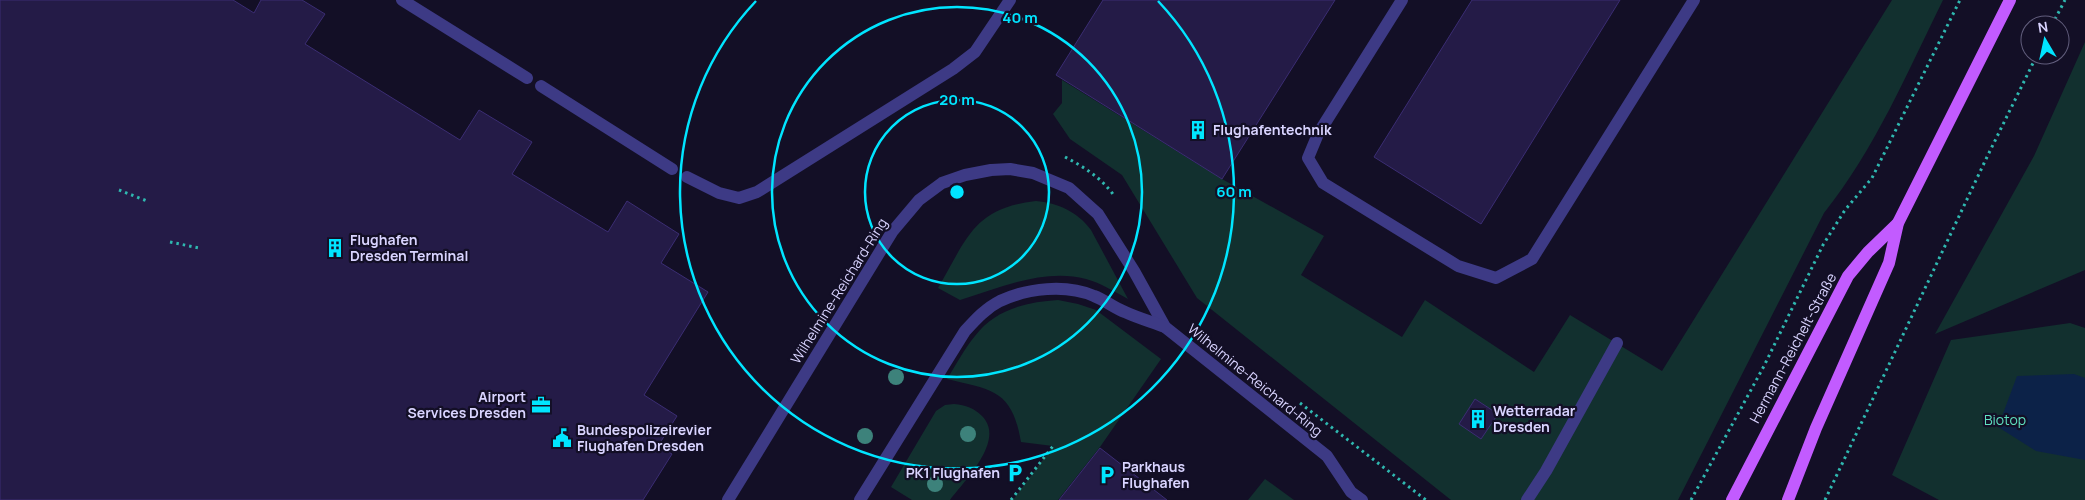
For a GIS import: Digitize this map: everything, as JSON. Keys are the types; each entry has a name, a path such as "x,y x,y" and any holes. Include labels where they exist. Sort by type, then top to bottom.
{"main road":[{"name":"Hermann-Reichelt-Straße","path":"1788,500 1816,428 1889,263 1898,223 2010,0"},
{"name":"Hermann-Reichelt-Straße","path":"1732,500 1848,276 1868,252 1898,223"}],"street":[{"path":"402,0 527,78"},
{"path":"687,177 719,193 739,198 757,192 953,70 975,52 1010,0"},
{"path":"1402,0 1318,134 1308,158 1323,183 1458,266 1496,278 1532,260 1694,0"},
{"path":"540,86 672,168"},
{"name":"Wilhelmine-Reichard-Ring","path":"728,500 892,232 919,200 942,183 965,175 991,170 1010,169 1033,173 1069,188 1098,214 1134,271 1165,327 1327,456 1351,492 1362,500"},
{"path":"860,500 965,331 980,315 1000,302 1024,294 1050,289 1074,290 1095,296 1124,312 1165,327"},
{"path":"1527,500 1546,471 1617,343"}],"path":[{"path":"1691,500 1764,366 1823,245 1845,210 1872,178 1960,0"},
{"path":"2057,15 2064,0"},
{"path":"1825,500 2032,65"},
{"path":"1064,157 1099,178 1119,204"},
{"path":"119,190 147,201"},
{"path":"170,242 199,248"},
{"path":"1300,403 1426,500"},
{"path":"1011,500 1053,446"}],"green space":[{"path":"1892,0 1943,0 1875,137 1824,213 1678,500 1451,500 1197,298 1122,175 1070,139 1053,114 1062,103 1062,80 1222,179 1324,236 1301,275 1402,337 1425,300 1534,372 1570,315 1662,371"},
{"path":"2085,42 2085,270 1935,334 2034,156"},
{"path":"1036,201 1060,206 1074,213 1086,224 1128,299 1097,283 1070,276 1054,276 1022,281 960,300 938,288 965,241 985,219 998,211 1015,205"},
{"path":"1058,300 1096,310 1161,359 1100,447 1058,500 1013,500 1053,446 1021,442 1012,412 1006,402 998,395 977,386 947,379 971,341 992,319 1023,305"},
{"name":"Biotop","path":"2070,323 2085,328 2085,500 1939,500 1892,475 1951,340"},
{"path":"954,404 970,407 982,416 988,426 989,436 981,460 950,500 912,500 891,487 936,411 945,405"},
{"path":"1265,479 1294,500 1248,500"}],"water":[{"path":"2074,374 2085,378 2085,460 2036,451 1998,427 2017,376"}],"building":[{"name":"Flughafen Dresden Terminal","path":"0,0 233,0 254,13 261,0 302,0 325,14 305,44 460,140 479,110 532,142 512,174 608,232 627,201 679,234 661,263 708,292 644,395 677,416 658,446 672,454 643,500 0,500"},
{"name":"Flughafentechnik","path":"1103,0 1335,0 1222,179 1056,75"},
{"path":"1472,0 1620,0 1481,224 1374,157"},
{"name":"Wetterradar Dresden","path":"1475,399 1498,414 1481,439 1459,424"},
{"name":"Parkhaus Flughafen","path":"1100,448 1167,500 1059,500"}],"place":[{"name":"Flughafentechnik","path":"1198,130"},
{"name":"Flughafen Dresden Terminal","path":"335,248"},
{"name":"Airport Services Dresden","path":"541,405"},
{"name":"Wetterradar Dresden","path":"1478,419"},
{"name":"Bundespolizeirevier Flughafen Dresden","path":"562,438"},
{"name":"PK1 Flughafen","path":"1015,473"},
{"name":"Parkhaus Flughafen","path":"1107,475"}]}
